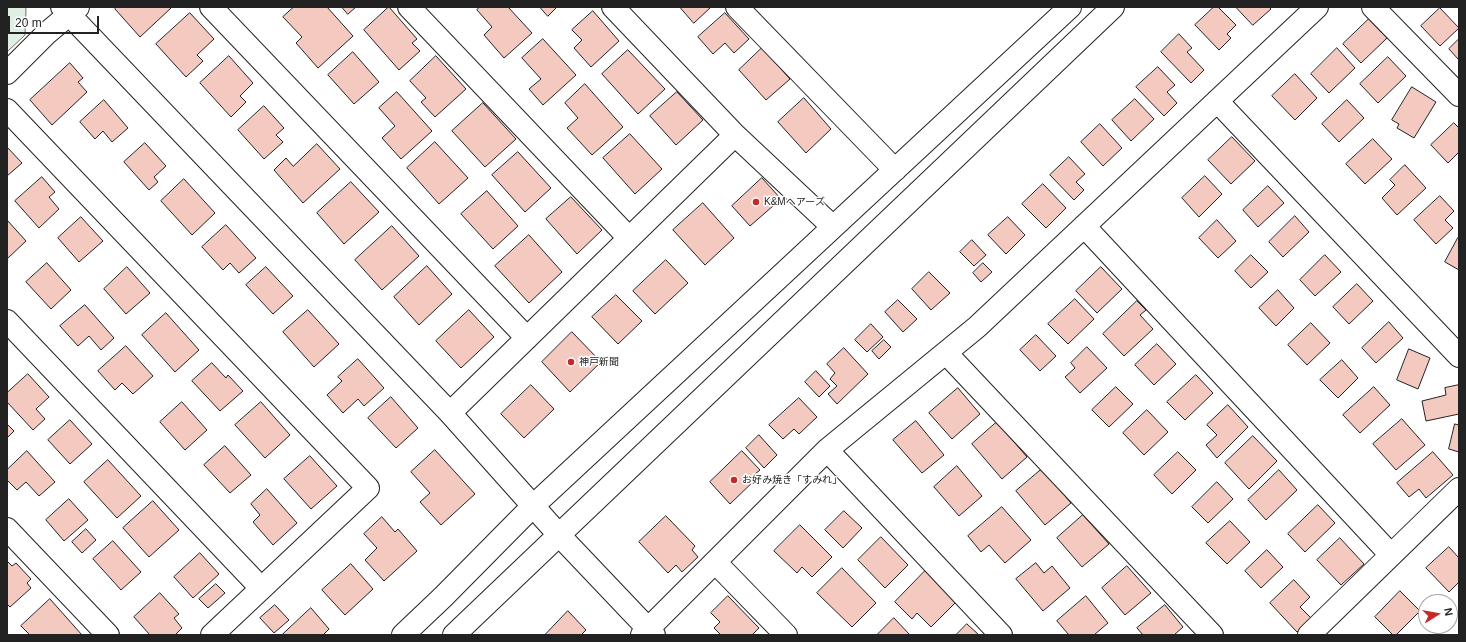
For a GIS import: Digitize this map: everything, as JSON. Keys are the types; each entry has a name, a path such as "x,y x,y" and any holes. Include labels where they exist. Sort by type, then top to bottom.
{"street":[{"path":"211,7 527,338"},
{"path":"409,7 629,238"},
{"path":"613,7 735,135 833,227"},
{"path":"737,7 895,170"},
{"path":"403,635 444,597 533,506 1070,7"},
{"path":"454,635 1113,7"},
{"path":"7,73 70,10 450,413 648,633 715,562 827,450 977,327 1317,7"},
{"path":"1373,7 1459,95"},
{"path":"1217,101 1459,356"},
{"path":"7,110 368,488 212,635"},
{"path":"450,413 735,135"},
{"path":"1084,226 1391,555"},
{"path":"7,321 261,588"},
{"path":"946,353 1212,635"},
{"path":"827,450 1001,635"},
{"path":"1309,635 1459,489"},
{"path":"7,529 108,635"},
{"path":"715,562 786,635"}],"green space":[{"path":"7,7 25,7 26,9 25,35 7,52"}],"building":[{"path":"117,7 171,8 140,37 115,9"},
{"path":"294,7 327,7 353,36 318,68 296,43 302,37 283,17"},
{"path":"342,7 356,7 348,14"},
{"path":"389,7 417,39 412,43 420,51 399,70 364,30"},
{"path":"480,7 508,7 532,33 504,58 484,35 492,27 477,10"},
{"path":"540,7 557,7 548,16"},
{"path":"680,7 711,7 694,23"},
{"path":"1214,7 1218,7 1236,25 1227,34 1231,38 1219,50 1195,25"},
{"path":"1236,7 1269,7 1271,9 1253,25"},
{"path":"1440,8 1459,28 1440,46 1421,26"},
{"path":"593,11 619,41 591,67 574,48 582,40 572,30"},
{"path":"190,13 214,39 197,55 203,61 186,77 156,44"},
{"path":"725,13 749,39 734,53 725,43 713,54 698,37"},
{"path":"1369,19 1387,38 1361,63 1343,44"},
{"path":"1179,34 1192,48 1187,52 1204,70 1191,83 1161,52"},
{"path":"543,39 576,75 543,105 529,89 541,79 522,58"},
{"path":"1459,39 1459,58 1458,59 1449,49"},
{"path":"762,48 790,79 766,100 739,70"},
{"path":"1337,48 1355,68 1329,93 1311,74"},
{"path":"628,50 665,89 638,114 602,74"},
{"path":"353,52 379,82 354,104 328,75"},
{"path":"229,56 253,83 240,96 246,102 231,117 200,83"},
{"path":"436,56 466,89 435,117 421,102 426,98 410,81"},
{"path":"1388,57 1406,76 1378,103 1360,84"},
{"path":"70,63 83,78 78,82 87,92 52,125 30,100"},
{"path":"1158,67 1175,85 1167,92 1177,103 1164,116 1136,87"},
{"path":"1295,74 1317,98 1295,120 1272,96"},
{"path":"585,84 623,127 592,155 567,128 578,118 565,103"},
{"path":"1412,87 1436,102 1414,138 1397,128 1399,124 1392,120"},
{"path":"397,92 432,131 401,159 382,138 395,126 379,108"},
{"path":"677,92 703,120 676,145 650,116"},
{"path":"804,98 831,129 806,153 778,122"},
{"path":"1135,99 1154,119 1131,141 1112,120"},
{"path":"104,100 128,128 112,142 103,131 95,139 80,122"},
{"path":"1347,100 1364,118 1339,142 1322,124"},
{"path":"483,103 516,139 485,167 452,131"},
{"path":"264,106 284,128 276,135 283,142 264,159 238,130"},
{"path":"1454,123 1459,128 1459,152 1448,163 1431,145"},
{"path":"1100,124 1122,148 1103,166 1081,142"},
{"path":"630,134 662,169 635,194 603,158"},
{"path":"1232,137 1255,161 1231,184 1208,160"},
{"path":"1373,139 1392,159 1365,184 1346,164"},
{"path":"435,142 468,178 439,204 407,168"},
{"path":"145,143 166,166 154,177 158,182 149,190 124,162"},
{"path":"317,144 340,169 303,203 274,170 286,158 293,166"},
{"path":"7,147 22,163 7,176"},
{"path":"518,152 551,188 525,212 492,175"},
{"path":"1069,157 1085,174 1076,182 1084,190 1074,200 1050,175"},
{"path":"1405,165 1426,188 1397,215 1382,198 1395,185 1390,180"},
{"path":"1205,176 1222,194 1199,217 1182,198"},
{"path":"42,177 55,192 49,197 59,209 39,228 15,201"},
{"name":"K&Mヘアーズ","path":"762,178 781,199 750,226 732,206"},
{"path":"184,179 215,213 192,235 161,201"},
{"path":"351,182 379,212 344,244 317,213"},
{"path":"1043,184 1066,208 1046,228 1022,204"},
{"path":"1268,186 1284,203 1258,227 1243,210"},
{"path":"487,191 518,226 493,249 461,214"},
{"path":"1440,196 1454,211 1445,220 1453,228 1436,244 1414,220"},
{"path":"571,197 602,230 577,254 546,219"},
{"path":"703,203 734,238 705,265 673,230"},
{"path":"1295,216 1309,232 1283,257 1269,242"},
{"path":"81,217 103,241 79,262 58,238"},
{"path":"1008,217 1025,235 1006,254 988,235"},
{"path":"7,220 26,241 7,259"},
{"path":"1217,220 1236,241 1218,258 1199,238"},
{"path":"226,225 256,258 239,273 230,263 223,270 202,247"},
{"path":"392,226 419,256 382,290 355,260"},
{"path":"529,235 562,272 529,303 495,266"},
{"path":"1458,238 1459,239 1459,270 1445,262"},
{"path":"972,240 986,255 974,266 960,252"},
{"path":"1251,255 1268,272 1251,288 1235,271"},
{"path":"1325,255 1341,272 1315,296 1300,280"},
{"path":"666,260 688,283 655,314 633,291"},
{"path":"47,263 71,290 51,309 26,282"},
{"path":"983,263 992,272 981,282 973,273"},
{"path":"427,266 452,294 419,325 394,297"},
{"path":"127,267 150,293 126,314 104,289"},
{"path":"266,267 293,296 273,314 246,285"},
{"path":"1101,267 1122,289 1097,313 1076,291"},
{"path":"929,272 950,293 931,310 912,289"},
{"path":"1357,284 1373,301 1349,324 1333,307"},
{"path":"1278,290 1294,308 1276,326 1259,308"},
{"path":"616,295 642,321 618,344 592,317"},
{"path":"1075,299 1094,319 1068,344 1048,324"},
{"path":"898,300 917,319 903,332 885,312"},
{"path":"1137,301 1146,310 1140,315 1153,329 1124,356 1103,334"},
{"path":"85,305 114,338 101,350 89,336 78,346 60,326"},
{"path":"308,310 339,344 314,367 283,332"},
{"path":"469,310 494,337 461,368 436,341"},
{"path":"166,313 199,350 175,372 142,335"},
{"path":"1389,322 1403,338 1376,363 1362,348"},
{"path":"1311,323 1330,343 1307,365 1288,345"},
{"path":"871,324 883,337 867,352 855,340"},
{"name":"神戸新聞","path":"572,332 601,362 570,392 542,362"},
{"path":"1036,335 1056,356 1040,371 1020,350"},
{"path":"884,340 891,347 879,359 872,351"},
{"path":"1157,344 1176,364 1154,385 1135,365"},
{"path":"126,346 153,376 133,394 122,383 115,390 98,371"},
{"path":"1087,347 1107,368 1080,393 1065,377 1075,368 1071,363"},
{"path":"844,348 868,374 837,404 828,394 837,386 830,379 835,373 827,364"},
{"path":"1409,349 1430,358 1418,389 1397,380"},
{"path":"358,359 384,388 364,406 358,399 343,413 327,395 342,381 338,377"},
{"path":"1342,360 1358,378 1338,398 1320,380"},
{"path":"212,363 226,378 228,375 243,391 220,411 192,381"},
{"path":"816,371 830,386 819,397 805,382"},
{"path":"28,374 49,397 36,409 45,419 33,430 7,402 7,393"},
{"path":"1196,375 1213,393 1185,420 1167,402"},
{"path":"531,385 554,409 524,438 501,414"},
{"path":"1459,385 1459,414 1426,421 1422,401 1446,395 1445,388"},
{"path":"1116,387 1133,404 1109,427 1092,410"},
{"path":"1374,387 1390,405 1360,433 1343,415"},
{"path":"958,388 980,414 952,439 929,413"},
{"path":"391,397 418,428 396,448 368,418"},
{"path":"799,398 817,417 799,434 794,429 783,439 769,425"},
{"path":"182,402 207,430 185,450 160,422"},
{"path":"261,402 290,435 265,458 235,425"},
{"path":"1228,405 1248,427 1217,458 1206,445 1217,435 1207,425"},
{"path":"1147,410 1168,432 1144,455 1123,433"},
{"path":"1402,419 1425,445 1396,470 1373,444"},
{"path":"70,420 92,444 70,464 48,440"},
{"path":"916,421 944,455 922,473 893,440"},
{"path":"997,422 1027,457 1002,479 972,444"},
{"path":"7,424 14,431 7,438"},
{"path":"1455,424 1459,425 1459,452 1449,449"},
{"path":"759,435 777,455 764,468 746,448"},
{"path":"1253,436 1277,461 1249,489 1225,463"},
{"path":"225,446 251,475 230,493 204,465"},
{"path":"435,450 475,494 441,525 420,502 430,493 411,472"},
{"path":"27,451 55,482 39,496 26,482 17,490 7,480 7,470"},
{"name":"お好み焼き「すみれ」","path":"742,451 760,470 755,474 758,477 730,504 710,482"},
{"path":"1178,452 1196,470 1172,494 1154,475"},
{"path":"1433,452 1453,475 1426,498 1419,489 1409,497 1397,483"},
{"path":"310,456 337,486 311,509 284,479"},
{"path":"108,460 141,496 117,518 84,482"},
{"path":"957,466 982,496 959,516 934,487"},
{"path":"1042,469 1071,503 1045,525 1016,491"},
{"path":"1279,470 1297,490 1266,520 1248,500"},
{"path":"1217,482 1233,499 1208,523 1192,507"},
{"path":"267,489 297,523 273,545 253,522 260,515 251,504"},
{"path":"69,499 88,520 64,541 46,520"},
{"path":"153,501 179,530 149,557 123,528"},
{"path":"1318,505 1335,523 1305,552 1288,534"},
{"path":"1002,507 1031,540 1005,563 989,545 981,552 968,536"},
{"path":"844,511 862,528 843,548 825,530"},
{"path":"1083,515 1109,544 1082,567 1057,538"},
{"path":"666,516 695,546 692,550 698,557 682,572 676,565 668,573 639,542"},
{"path":"382,517 395,532 398,529 417,551 384,581 365,560 377,548 364,534"},
{"path":"1230,521 1250,542 1227,564 1206,543"},
{"path":"800,525 832,557 812,577 802,567 797,573 774,551"},
{"path":"86,529 96,540 82,553 72,542"},
{"path":"881,537 908,565 885,588 858,560"},
{"path":"1340,538 1364,564 1341,585 1317,560"},
{"path":"113,541 141,572 121,590 93,559"},
{"path":"1449,547 1459,558 1459,582 1449,592 1426,568"},
{"path":"1267,550 1283,567 1261,588 1245,571"},
{"path":"200,553 219,574 193,598 174,577"},
{"path":"7,561 12,566 16,563 31,579 27,583 31,588 10,607 7,604"},
{"path":"1036,563 1044,573 1052,566 1070,588 1043,611 1016,579"},
{"path":"351,564 373,589 345,615 322,590"},
{"path":"1127,566 1151,593 1125,615 1102,588"},
{"path":"842,568 876,603 852,627 817,593"},
{"path":"925,571 956,602 931,627 917,613 912,619 895,602"},
{"path":"1294,580 1310,597 1300,607 1312,619 1297,632 1270,603"},
{"path":"216,584 225,593 208,608 199,599"},
{"path":"1400,591 1418,609 1418,613 1396,635 1393,635 1375,617"},
{"path":"160,593 179,614 174,618 182,628 175,635 150,635 134,617"},
{"path":"728,596 759,628 752,635 721,635 714,628 720,622 711,613"},
{"path":"1086,596 1108,623 1094,635 1069,635 1057,621"},
{"path":"50,599 82,635 30,635 21,626"},
{"path":"275,605 289,620 274,633 260,618"},
{"path":"1165,605 1183,627 1174,635 1143,635 1137,628"},
{"path":"311,608 329,629 323,635 282,635"},
{"path":"568,611 586,630 581,635 545,635"},
{"path":"894,618 910,635 877,635"},
{"path":"967,624 979,635 956,635"}],"place":[{"name":"K&Mヘアーズ","path":"756,202"},
{"name":"神戸新聞","path":"571,362"},
{"name":"お好み焼き「すみれ」","path":"734,480"}]}
